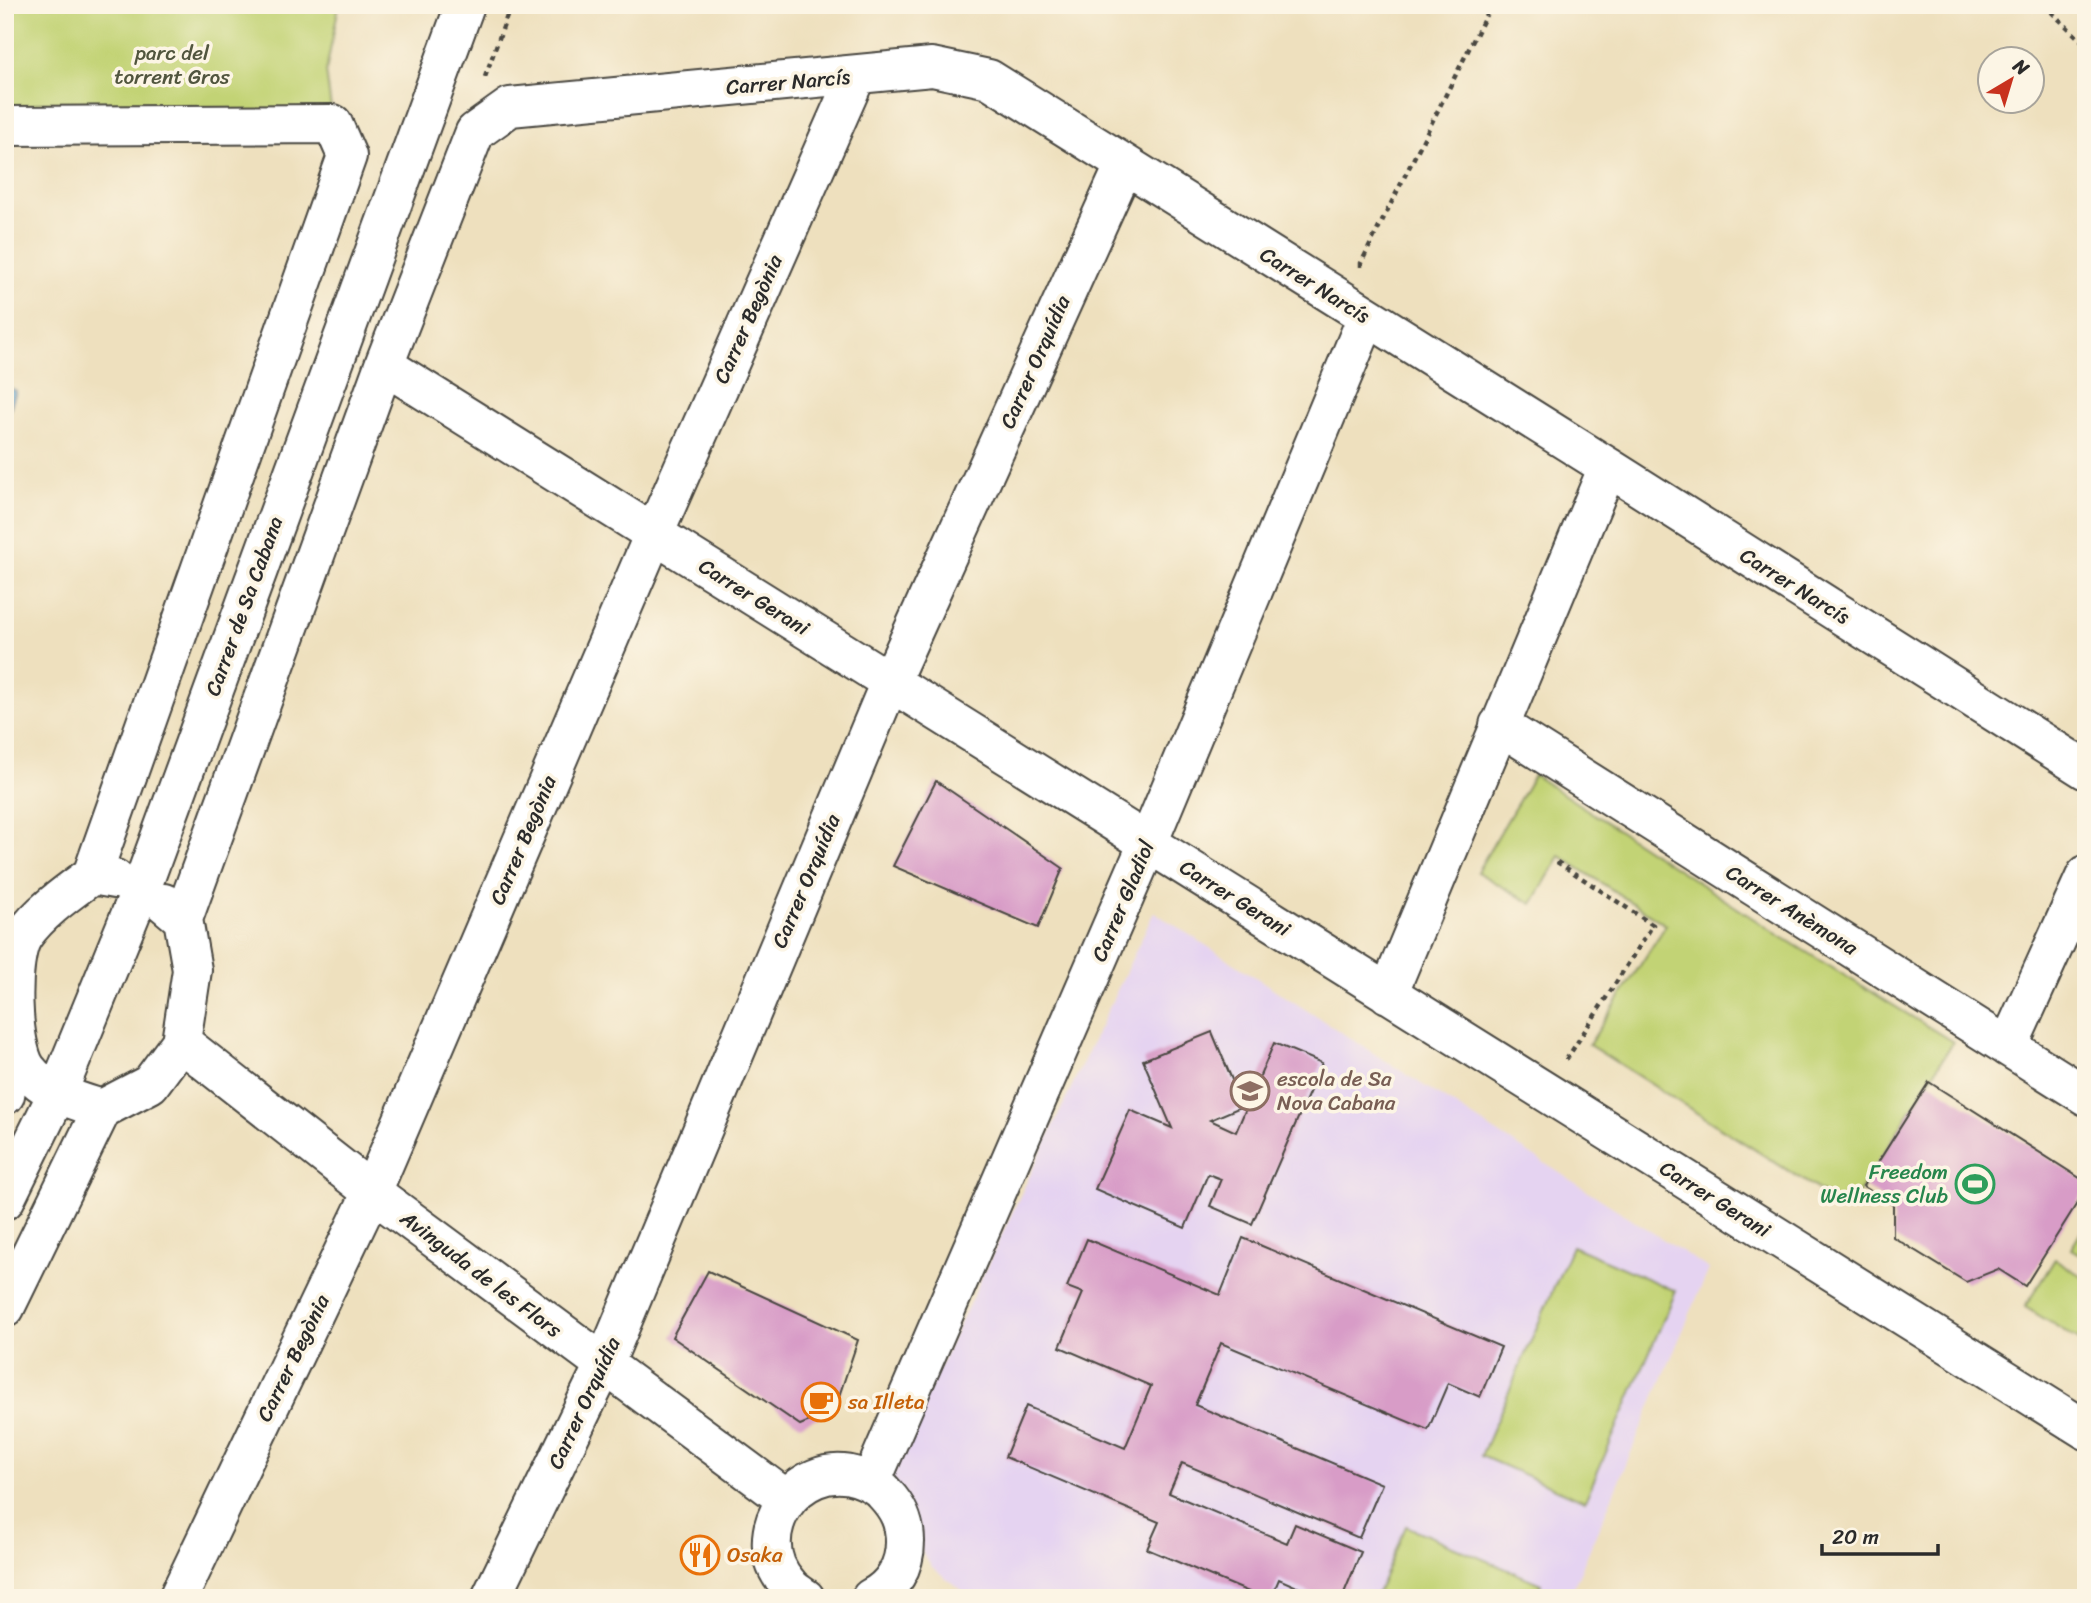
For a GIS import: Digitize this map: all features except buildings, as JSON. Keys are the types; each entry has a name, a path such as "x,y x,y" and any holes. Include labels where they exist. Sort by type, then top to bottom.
{"street":[{"name":"Carrer de Sa Cabana","path":"5,1200 57,1094 143,884 465,5"},
{"name":"Carrer Narcís","path":"384,365 475,132 510,107 932,67 989,79 2086,770"},
{"name":"Carrer Begònia","path":"178,1598 372,1192 653,534 856,76"},
{"path":"5,126 333,124 347,156 92,875 14,930 12,984 16,1034 27,1069 57,1094 102,1109"},
{"name":"Carrer Orquídia","path":"491,1598 604,1365 890,682 1124,166"},
{"name":"Carrer Gladiol","path":"871,1482 1148,843 1367,317"},
{"path":"5,1308 102,1109 150,1084 181,1042 192,970 183,919 384,365"},
{"name":"Carrer Gerani","path":"384,365 2086,1430"},
{"path":"1388,994 1608,467"},
{"name":"Carrer Anèmona","path":"1499,725 2086,1096"},
{"path":"92,875 143,884 183,919"},
{"path":"2008,1047 2086,875"},
{"path":"5,1094 16,1034"},
{"name":"Avinguda de les Flors","path":"181,1042 372,1192 786,1499"},
{"path":"805,1598 787,1584 776,1564 771,1541 775,1518 786,1499 803,1484 825,1475 849,1474 882,1489 897,1507 905,1529 905,1553 898,1574 881,1596"}],"path":[{"path":"485,77 511,5"},
{"path":"1367,317 1361,263 1491,5"},
{"path":"2044,5 2086,45"},
{"path":"1545,1092 1653,925 1557,862"}],"shaded area":[{"name":"escola de Sa Nova Cabana","path":"1154,912 1709,1269 1569,1598 971,1598 932,1567 882,1489"}],"green space":[{"name":"parc del torrent Gros","path":"5,5 339,5 326,71 333,124 5,126"},
{"path":"1534,775 1777,934 1953,1042 1849,1209 1589,1045 1666,925 1560,856 1532,904 1477,872"},
{"path":"2086,1224 2086,1258 2071,1249"},
{"path":"1572,1246 1676,1291 1585,1501 1481,1456"},
{"path":"2055,1259 2086,1279 2086,1344 2025,1307"},
{"path":"1406,1526 1541,1584 1535,1598 1375,1598"}],"water":[{"path":"5,386 16,391 5,423"}],"place":[{"name":"escola de Sa Nova Cabana","path":"1250,1091"},
{"name":"Freedom Wellness Club","path":"1975,1184"},
{"name":"sa Illeta","path":"821,1402"},
{"name":"Osaka","path":"700,1555"}]}
